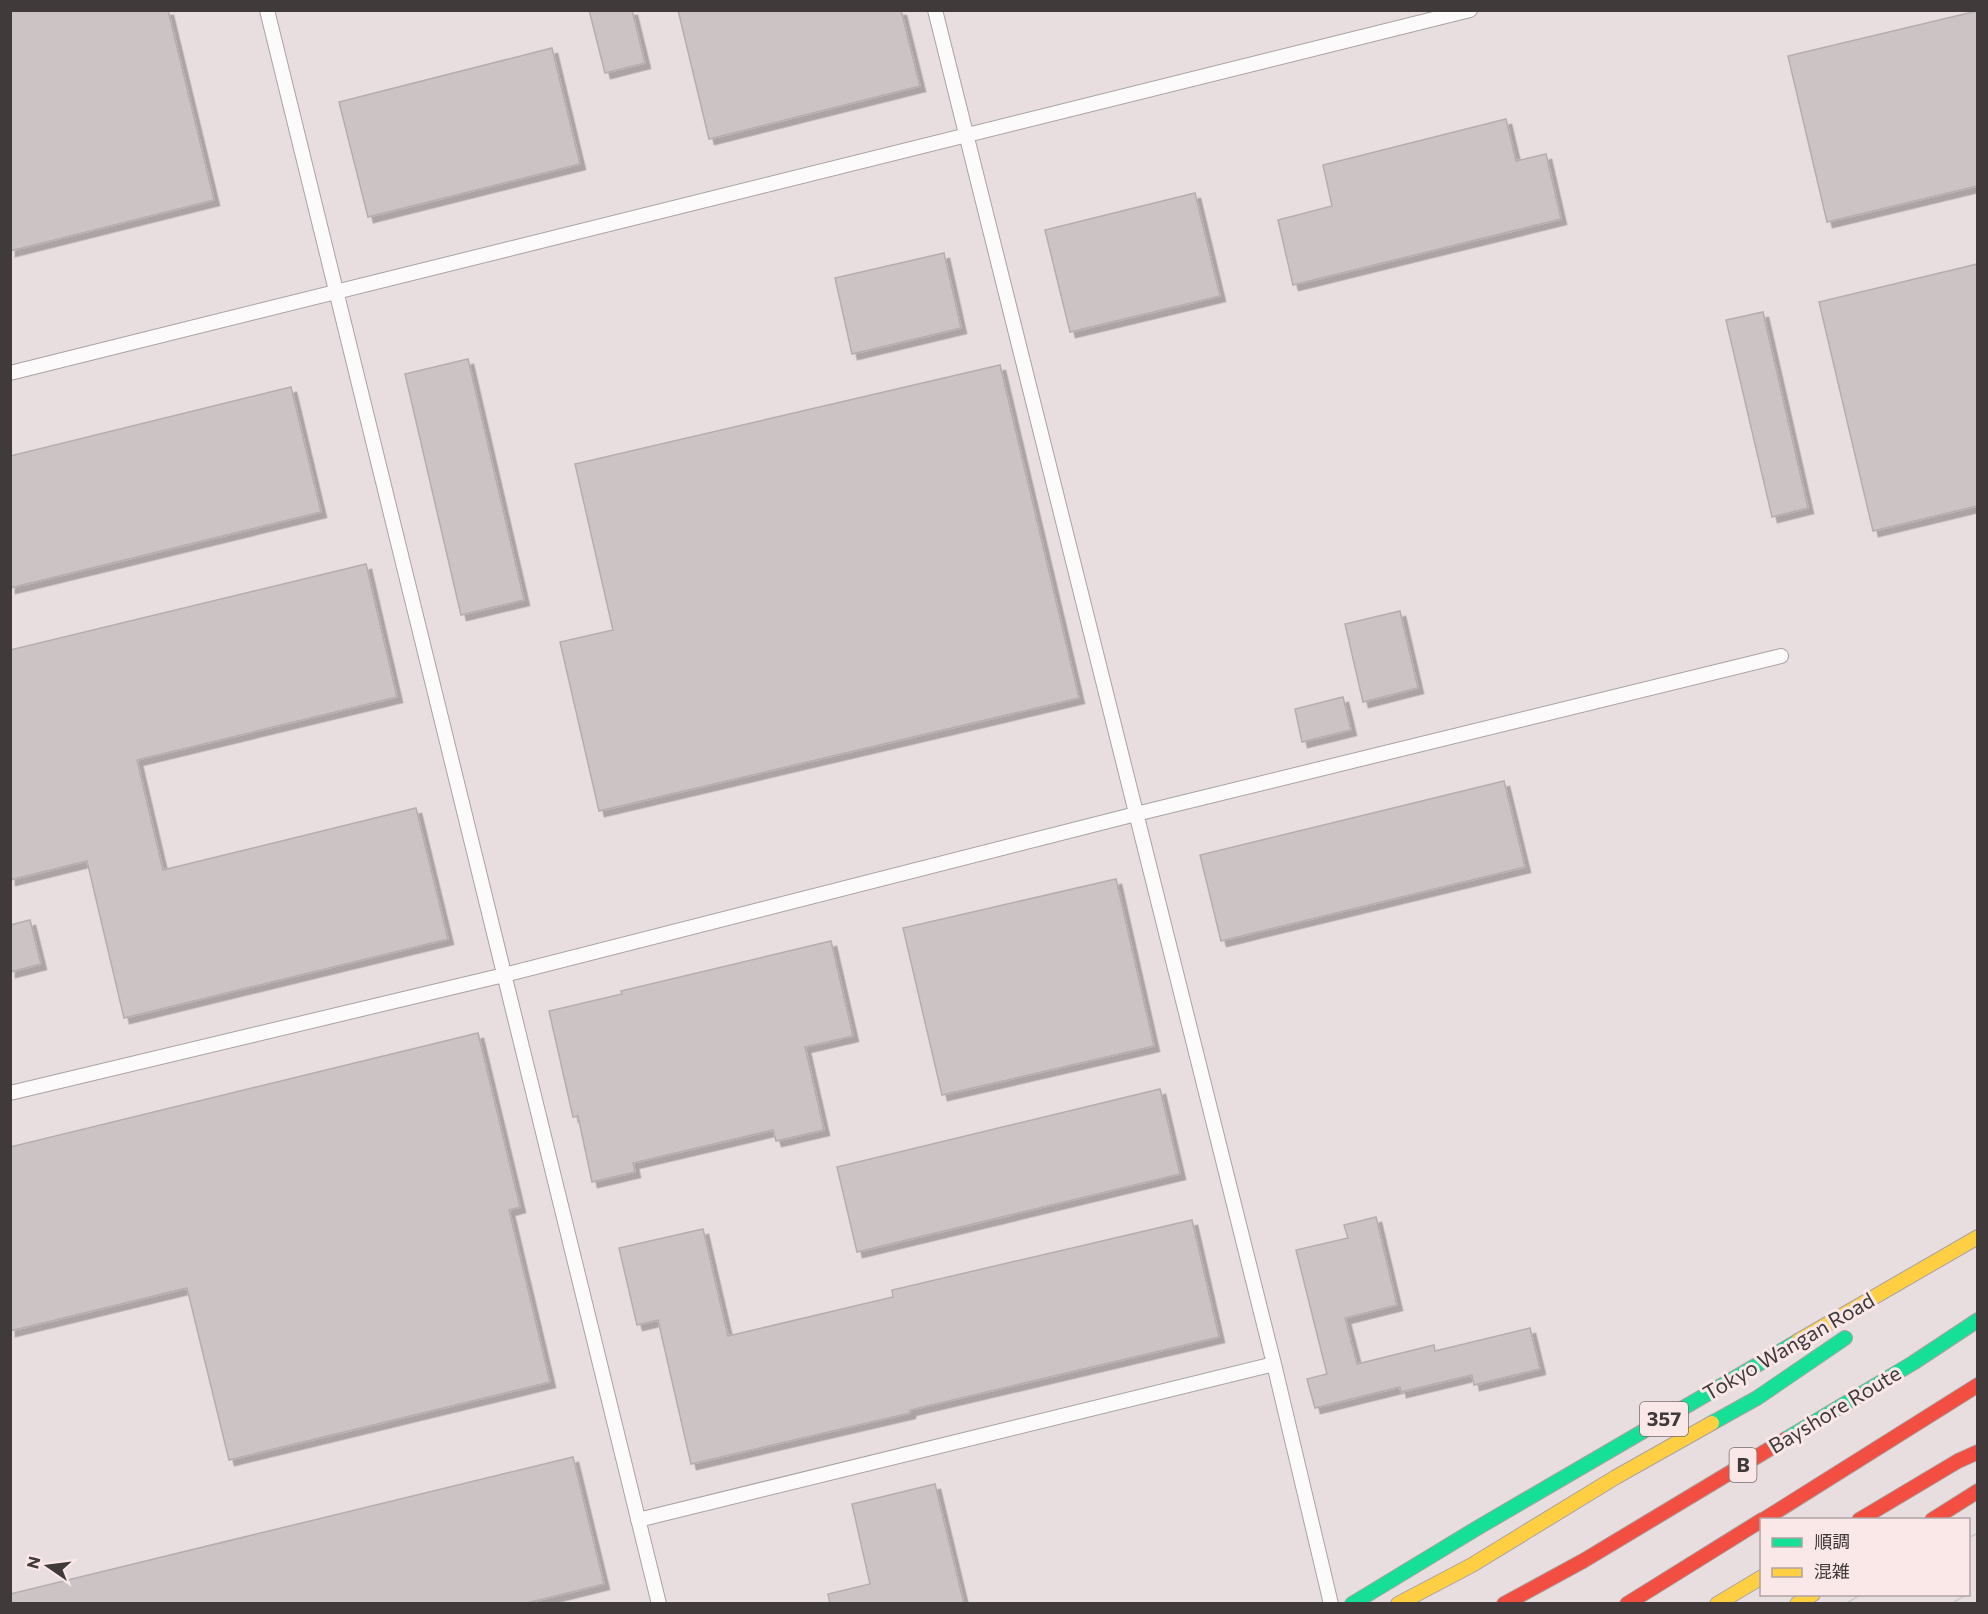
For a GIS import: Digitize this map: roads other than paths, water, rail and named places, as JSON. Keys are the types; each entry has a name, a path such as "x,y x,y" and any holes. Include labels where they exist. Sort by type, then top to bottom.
{"highway":[{"name":"Tokyo Wangan Road","path":"1352,1604 1479,1527 1977,1237"},
{"path":"1920,1287 1977,1247"},
{"name":"Bayshore Route","path":"1504,1604 1623,1537 1913,1363 1977,1320"},
{"path":"1398,1604 1473,1565 1616,1477 1757,1398 1853,1332"},
{"path":"1765,1518 1977,1385"},
{"path":"1862,1518 1977,1452"},
{"path":"1935,1518 1977,1491"},
{"path":"1627,1604 1760,1521"},
{"path":"1718,1604 1760,1578"},
{"path":"1797,1604 1810,1596"}],"lane":[{"path":"267,10 659,1604"},
{"path":"935,10 1274,1364 1331,1604"},
{"path":"10,373 1470,10"},
{"path":"10,1093 504,975 1136,814 1781,656"},
{"path":"638,1520 1274,1364"}],"tram line":[{"path":"1970,1537 1978,1533"},
{"path":"1845,1604 1859,1596"},
{"path":"1951,1604 1964,1596"}]}
